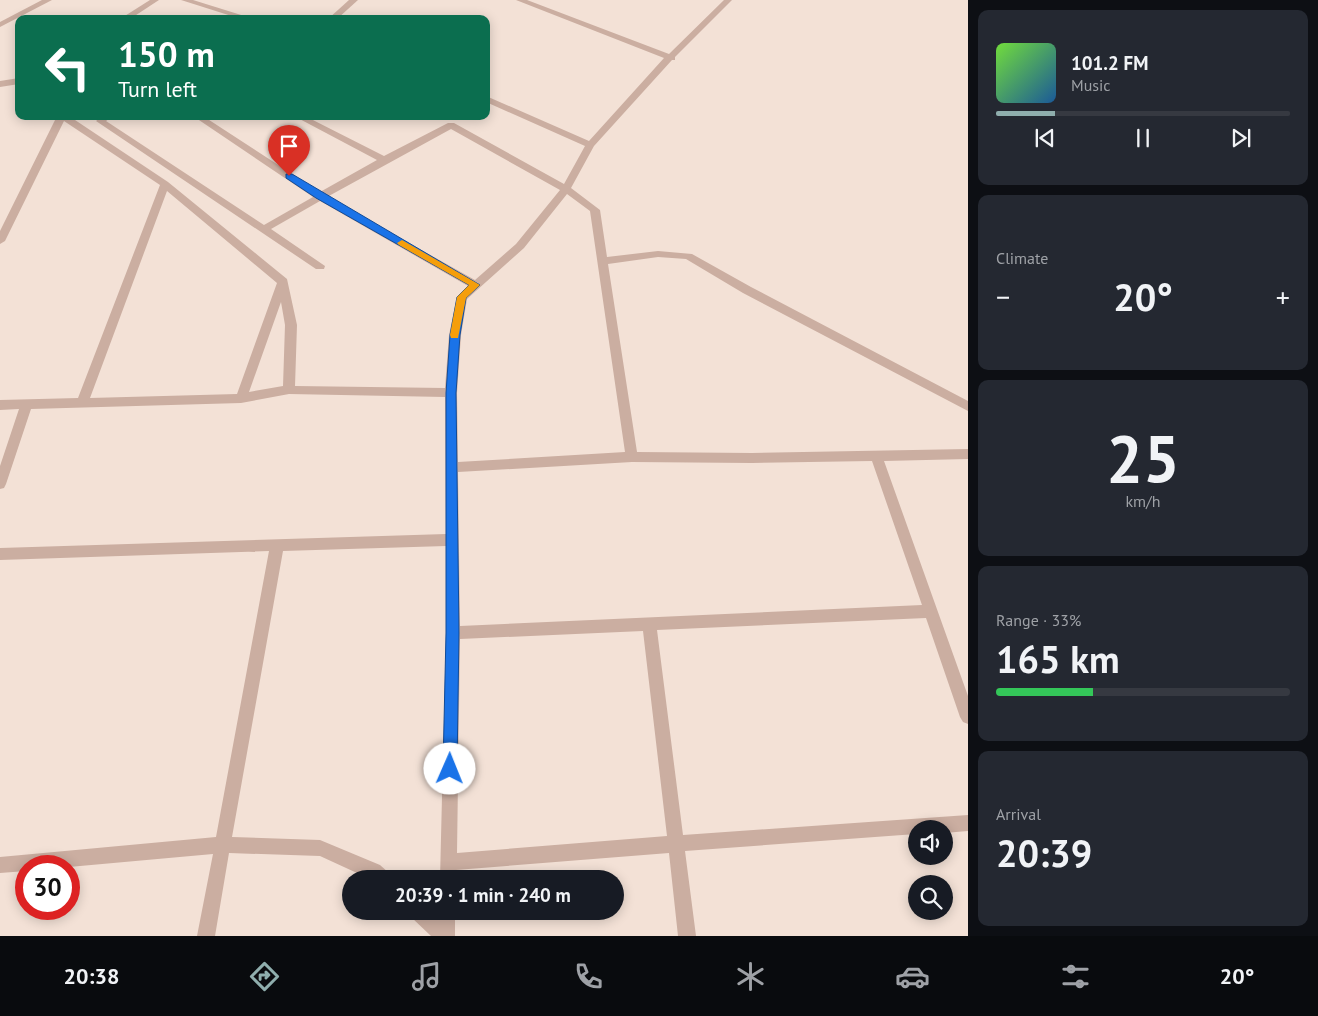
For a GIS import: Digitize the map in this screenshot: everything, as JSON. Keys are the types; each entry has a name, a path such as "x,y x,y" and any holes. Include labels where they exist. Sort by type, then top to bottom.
{"street":[{"path":"19,15 48,0"},
{"path":"131,15 155,0"},
{"path":"185,0 237,15"},
{"path":"337,15 354,0"},
{"path":"520,0 672,58"},
{"path":"448,870 452,633 451,393 455,335 462,297 520,246 566,189 590,145 648,79 672,58 728,0"},
{"path":"0,25 15,17"},
{"path":"0,84 15,82"},
{"path":"490,101 590,145"},
{"path":"0,241 61,120"},
{"path":"68,120 165,184 257,259 282,282 291,325 289,390"},
{"path":"102,120 100,121 320,266"},
{"path":"203,120 319,196 475,285"},
{"path":"306,120 384,160"},
{"path":"264,229 319,196 451,125 566,189 595,210 632,457"},
{"path":"82,403 165,184"},
{"path":"602,261 658,254 688,256 747,290 968,406"},
{"path":"241,398 282,282"},
{"path":"0,405 241,398 289,390 451,393"},
{"path":"0,484 27,404"},
{"path":"876,454 968,717"},
{"path":"452,467 632,457 752,458 876,454 968,454"},
{"path":"0,554 452,540"},
{"path":"206,936 277,546"},
{"path":"452,633 930,610"},
{"path":"649,624 687,936"},
{"path":"456,870 676,844 968,823"},
{"path":"0,865 222,845 320,848 372,870"},
{"path":"428,920 445,936"},
{"path":"445,936 446,920"}],"slow traffic":[{"path":"402,243 475,285 462,297 455,335"}],"route":[{"path":"289,176 319,196 475,285 462,297 455,335 451,393 452,633 450,769"}]}
